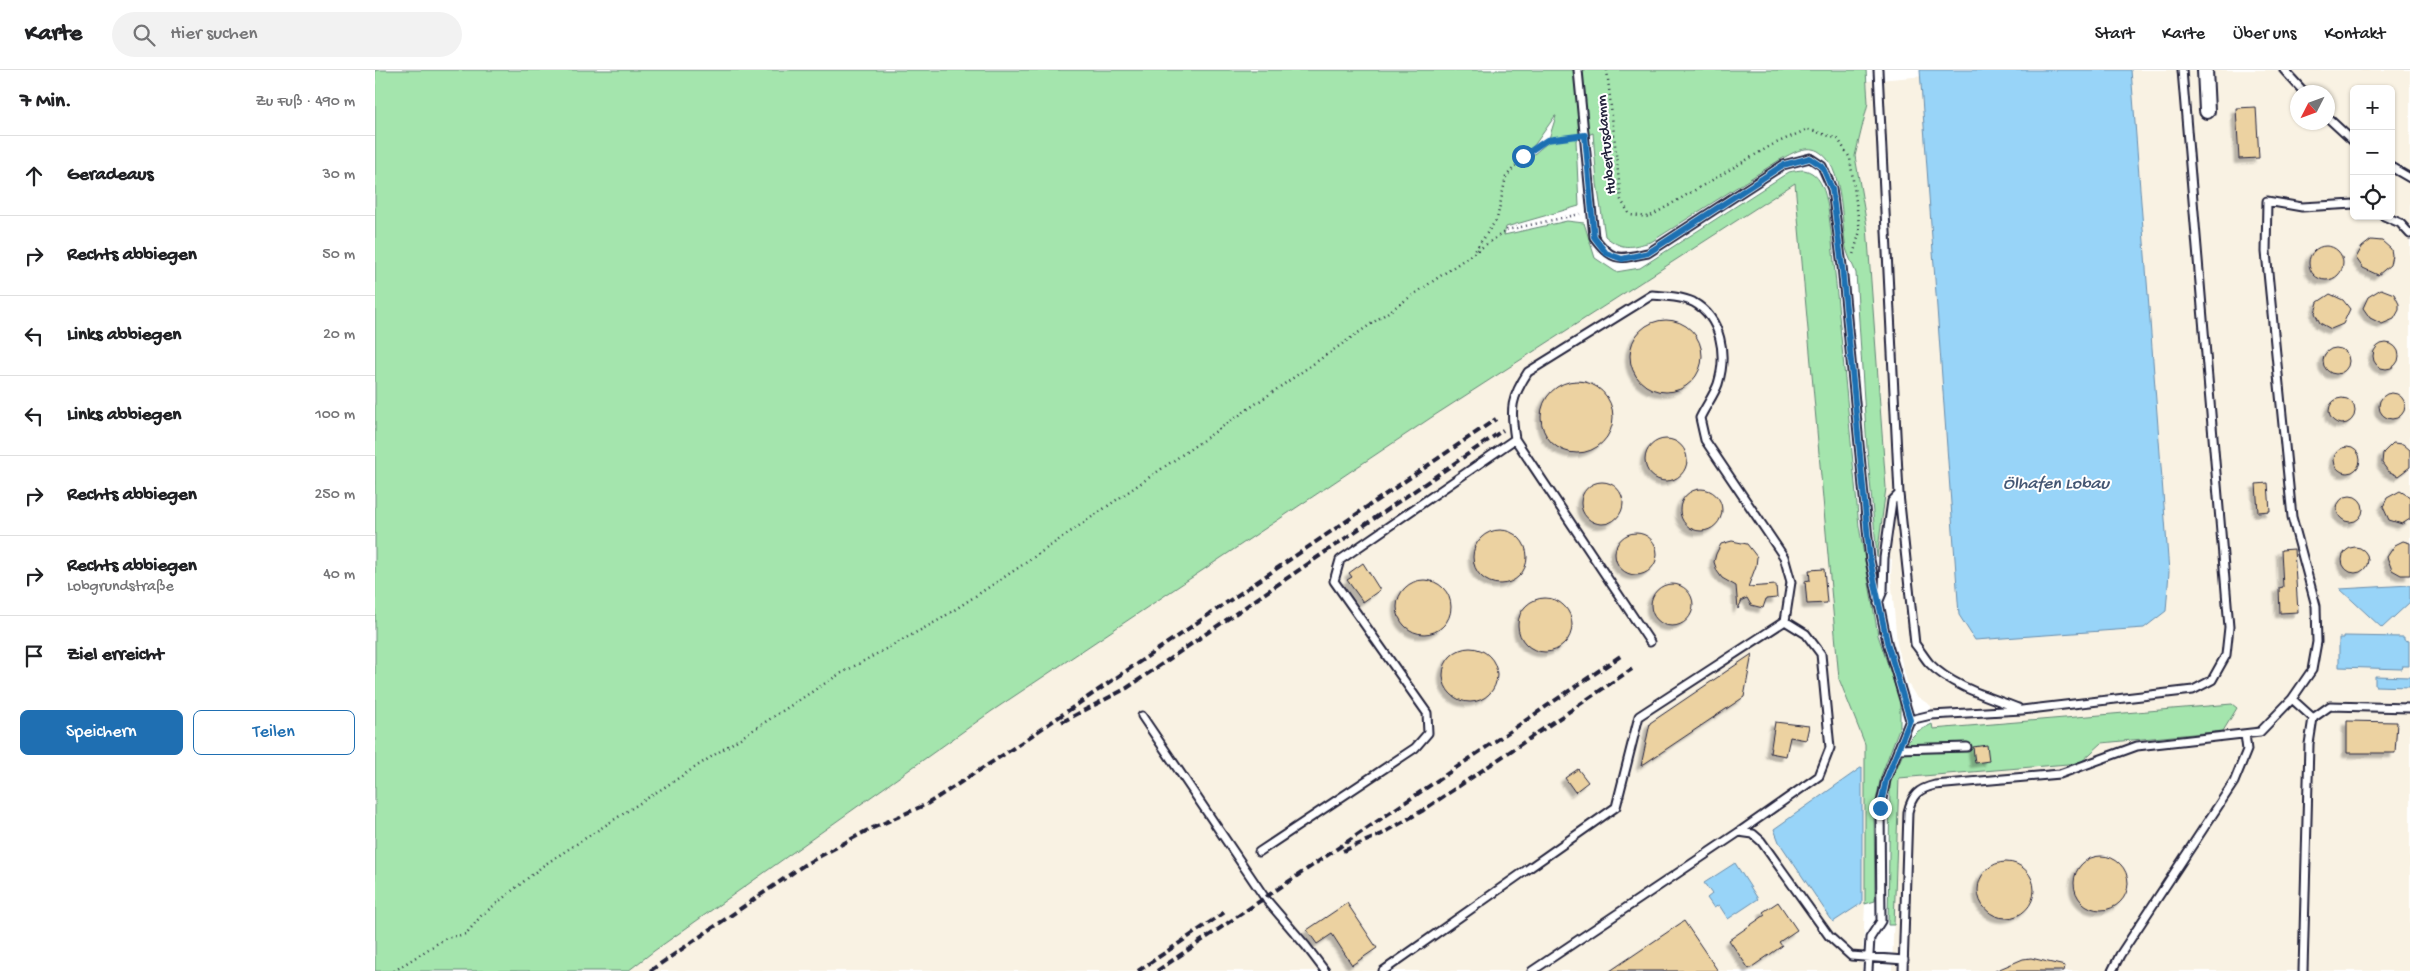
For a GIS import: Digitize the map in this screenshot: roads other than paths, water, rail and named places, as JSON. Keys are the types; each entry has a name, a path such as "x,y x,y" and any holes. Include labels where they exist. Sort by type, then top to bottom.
{"street":[{"path":"2205,70 2207,111"}],"lane":[{"path":"1578,70 1594,237 1606,253 1622,259 1648,253 1783,165 1810,158 1822,166 1832,189 1842,266 1867,533 1878,603 1887,642 1910,720 1886,780 1880,808 1881,921 1870,938 1868,971"},
{"path":"1878,70 1899,494 1915,644 1929,663 1943,674 1983,695 2022,710"},
{"path":"1910,720 1931,715 2022,710 2193,690 2212,680 2226,655 2229,627 2182,70"},
{"path":"2284,70 2298,85"},
{"path":"2335,124 2350,138"},
{"path":"2395,169 2410,178"},
{"path":"1903,971 1908,812 1911,800 1916,792 1935,785 2060,774 2137,746 2260,732 2292,699 2312,670 2317,642 2315,606 2293,517 2266,252 2267,201 2302,207 2350,204"},
{"path":"2393,220 2400,223 2410,234"},
{"path":"1383,971 1616,807 1639,716 1785,621 1791,582 1785,557 1705,440 1700,418 1717,384 1721,360 1721,337 1710,318 1693,302 1668,296 1652,295 1528,372 1515,391 1511,416 1515,439 1650,642"},
{"path":"1259,852 1415,748 1428,733 1427,713 1334,581 1340,560 1515,439"},
{"path":"1878,603 1883,591 1884,558 1892,501 1899,494"},
{"path":"1532,971 1819,776 1830,748 1821,654 1806,634 1785,621"},
{"path":"2292,699 2313,718"},
{"path":"2303,971 2309,744 2313,718 2330,706 2410,708"},
{"path":"1142,716 1265,898 1307,946 1325,971"},
{"path":"2112,971 2120,955 2234,782 2247,750 2245,734"},
{"path":"1898,749 1967,747"},
{"path":"1739,832 1753,834 1761,841 1829,936 1851,956 1904,960"}],"water":[{"name":"Ölhafen Lobau","path":"1920,70 2131,70 2169,572 2166,611 2144,628 1975,640 1959,615"},
{"path":"2410,585 2410,602 2382,628 2340,589"},
{"path":"2344,636 2404,637 2404,640 2409,641 2409,666 2402,666 2401,669 2339,667 2339,638 2344,638"},
{"path":"2375,676 2410,677 2410,687 2375,686"},
{"path":"1862,767 1862,903 1833,922 1779,842 1774,829"},
{"path":"1735,863 1758,899 1728,919 1719,905 1714,908 1707,898 1712,894 1704,883"}],"railway":[{"path":"650,971 804,865 866,831 927,804 1003,755 1496,419"},
{"path":"1062,722 1127,688 1503,430"},
{"path":"1157,971 1622,655"},
{"path":"1343,851 1382,834 1422,811 1632,669"},
{"path":"1138,971 1225,912"}]}
